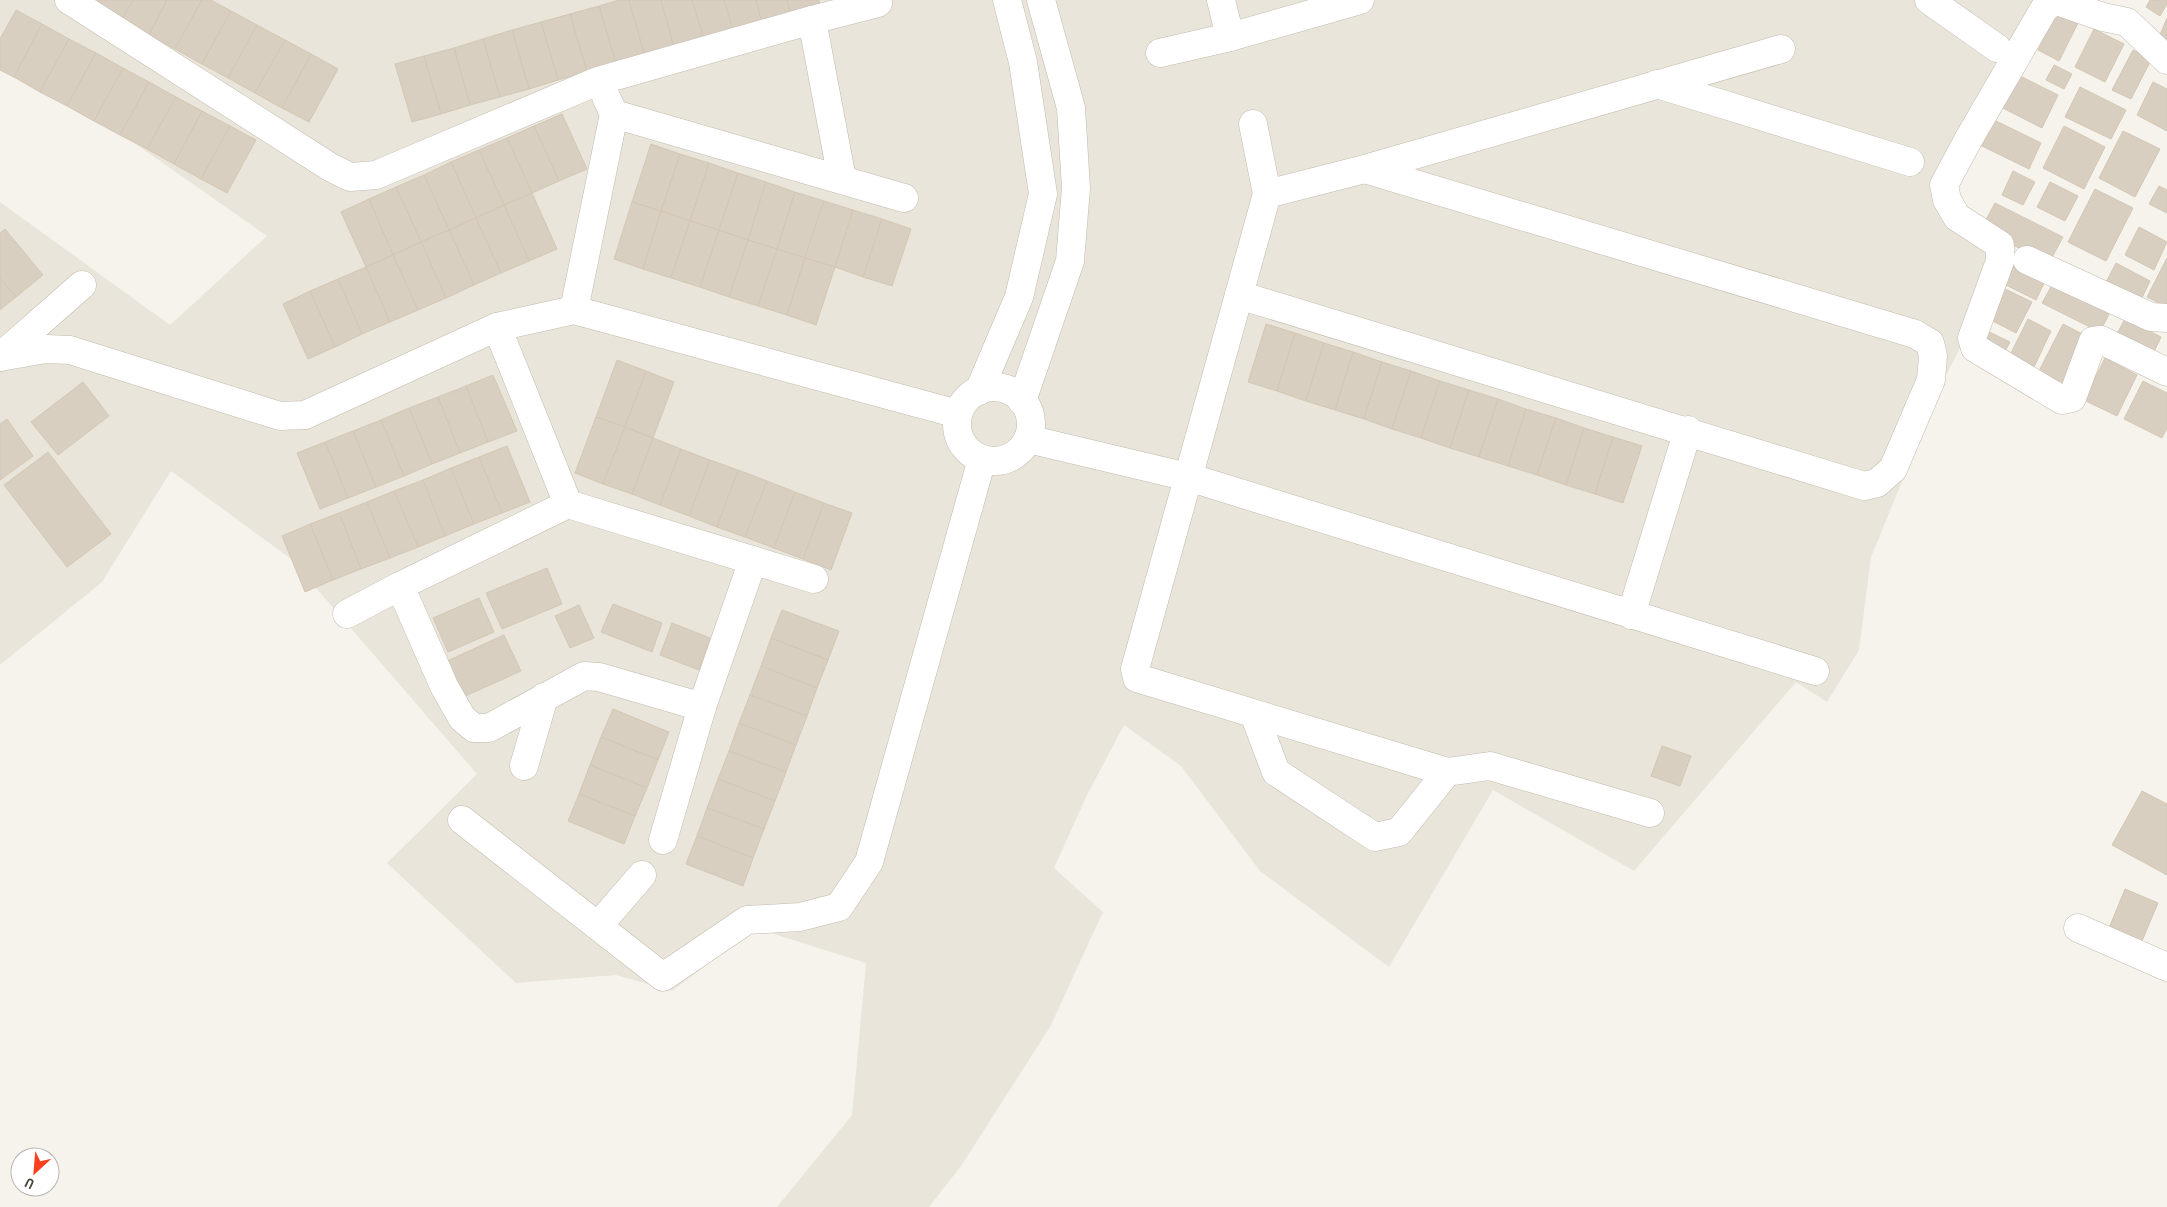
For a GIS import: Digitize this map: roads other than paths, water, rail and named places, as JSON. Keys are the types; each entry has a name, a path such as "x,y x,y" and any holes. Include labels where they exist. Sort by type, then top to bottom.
{"street":[{"path":"69,0 350,178 376,175 598,81 878,3"},
{"path":"979,391 1018,297 1043,194 1023,62 1007,0"},
{"path":"1022,401 1070,261 1076,188 1071,108 1041,0"},
{"path":"1221,0 1230,37"},
{"path":"1160,53 1230,37 1360,0"},
{"path":"1929,0 1997,48"},
{"path":"2167,60 2127,22 2103,17 2054,0 2044,9 1944,185 1947,200 1957,217 2000,245 2000,261 1972,338 1975,348 2062,400 2072,398 2093,341 2101,340 2167,372"},
{"path":"812,20 842,179"},
{"path":"1267,194 1365,169 1782,49"},
{"path":"574,310 614,114 598,81"},
{"path":"1657,84 1910,162"},
{"path":"614,114 904,198"},
{"path":"1253,124 1267,194 1135,674 1142,681 1447,772 1490,766 1650,813"},
{"path":"1036,149 1073,143"},
{"path":"1240,295 1688,430 1864,486 1877,482 1893,469 1931,380 1933,356 1930,343 1915,334 1365,169"},
{"path":"2027,260 2151,317 2167,318"},
{"path":"0,357 82,285"},
{"path":"0,357 46,349 70,350 280,416 296,415 305,414 497,327 574,310 958,414"},
{"path":"497,327 568,504"},
{"path":"1001,386 1012,392 1022,401 1029,412 1031,426 1028,438 1021,450 1009,458 996,461 982,459 970,452 961,442 957,428 958,414 962,405 970,396 979,391 1001,386"},
{"path":"1631,616 1688,430"},
{"path":"1028,438 1188,477 1631,616 1815,671"},
{"path":"462,820 664,977 747,920 800,917 839,907 869,862 982,459"},
{"path":"347,614 568,504 814,579"},
{"path":"663,840 702,707 753,560"},
{"path":"400,586 444,686 462,718 474,728 489,728 584,676 599,677 702,707"},
{"path":"524,766 544,697"},
{"path":"1254,714 1276,772 1375,837 1399,832 1447,772"},
{"path":"598,926 642,874"},
{"path":"2078,928 2167,967"}]}
